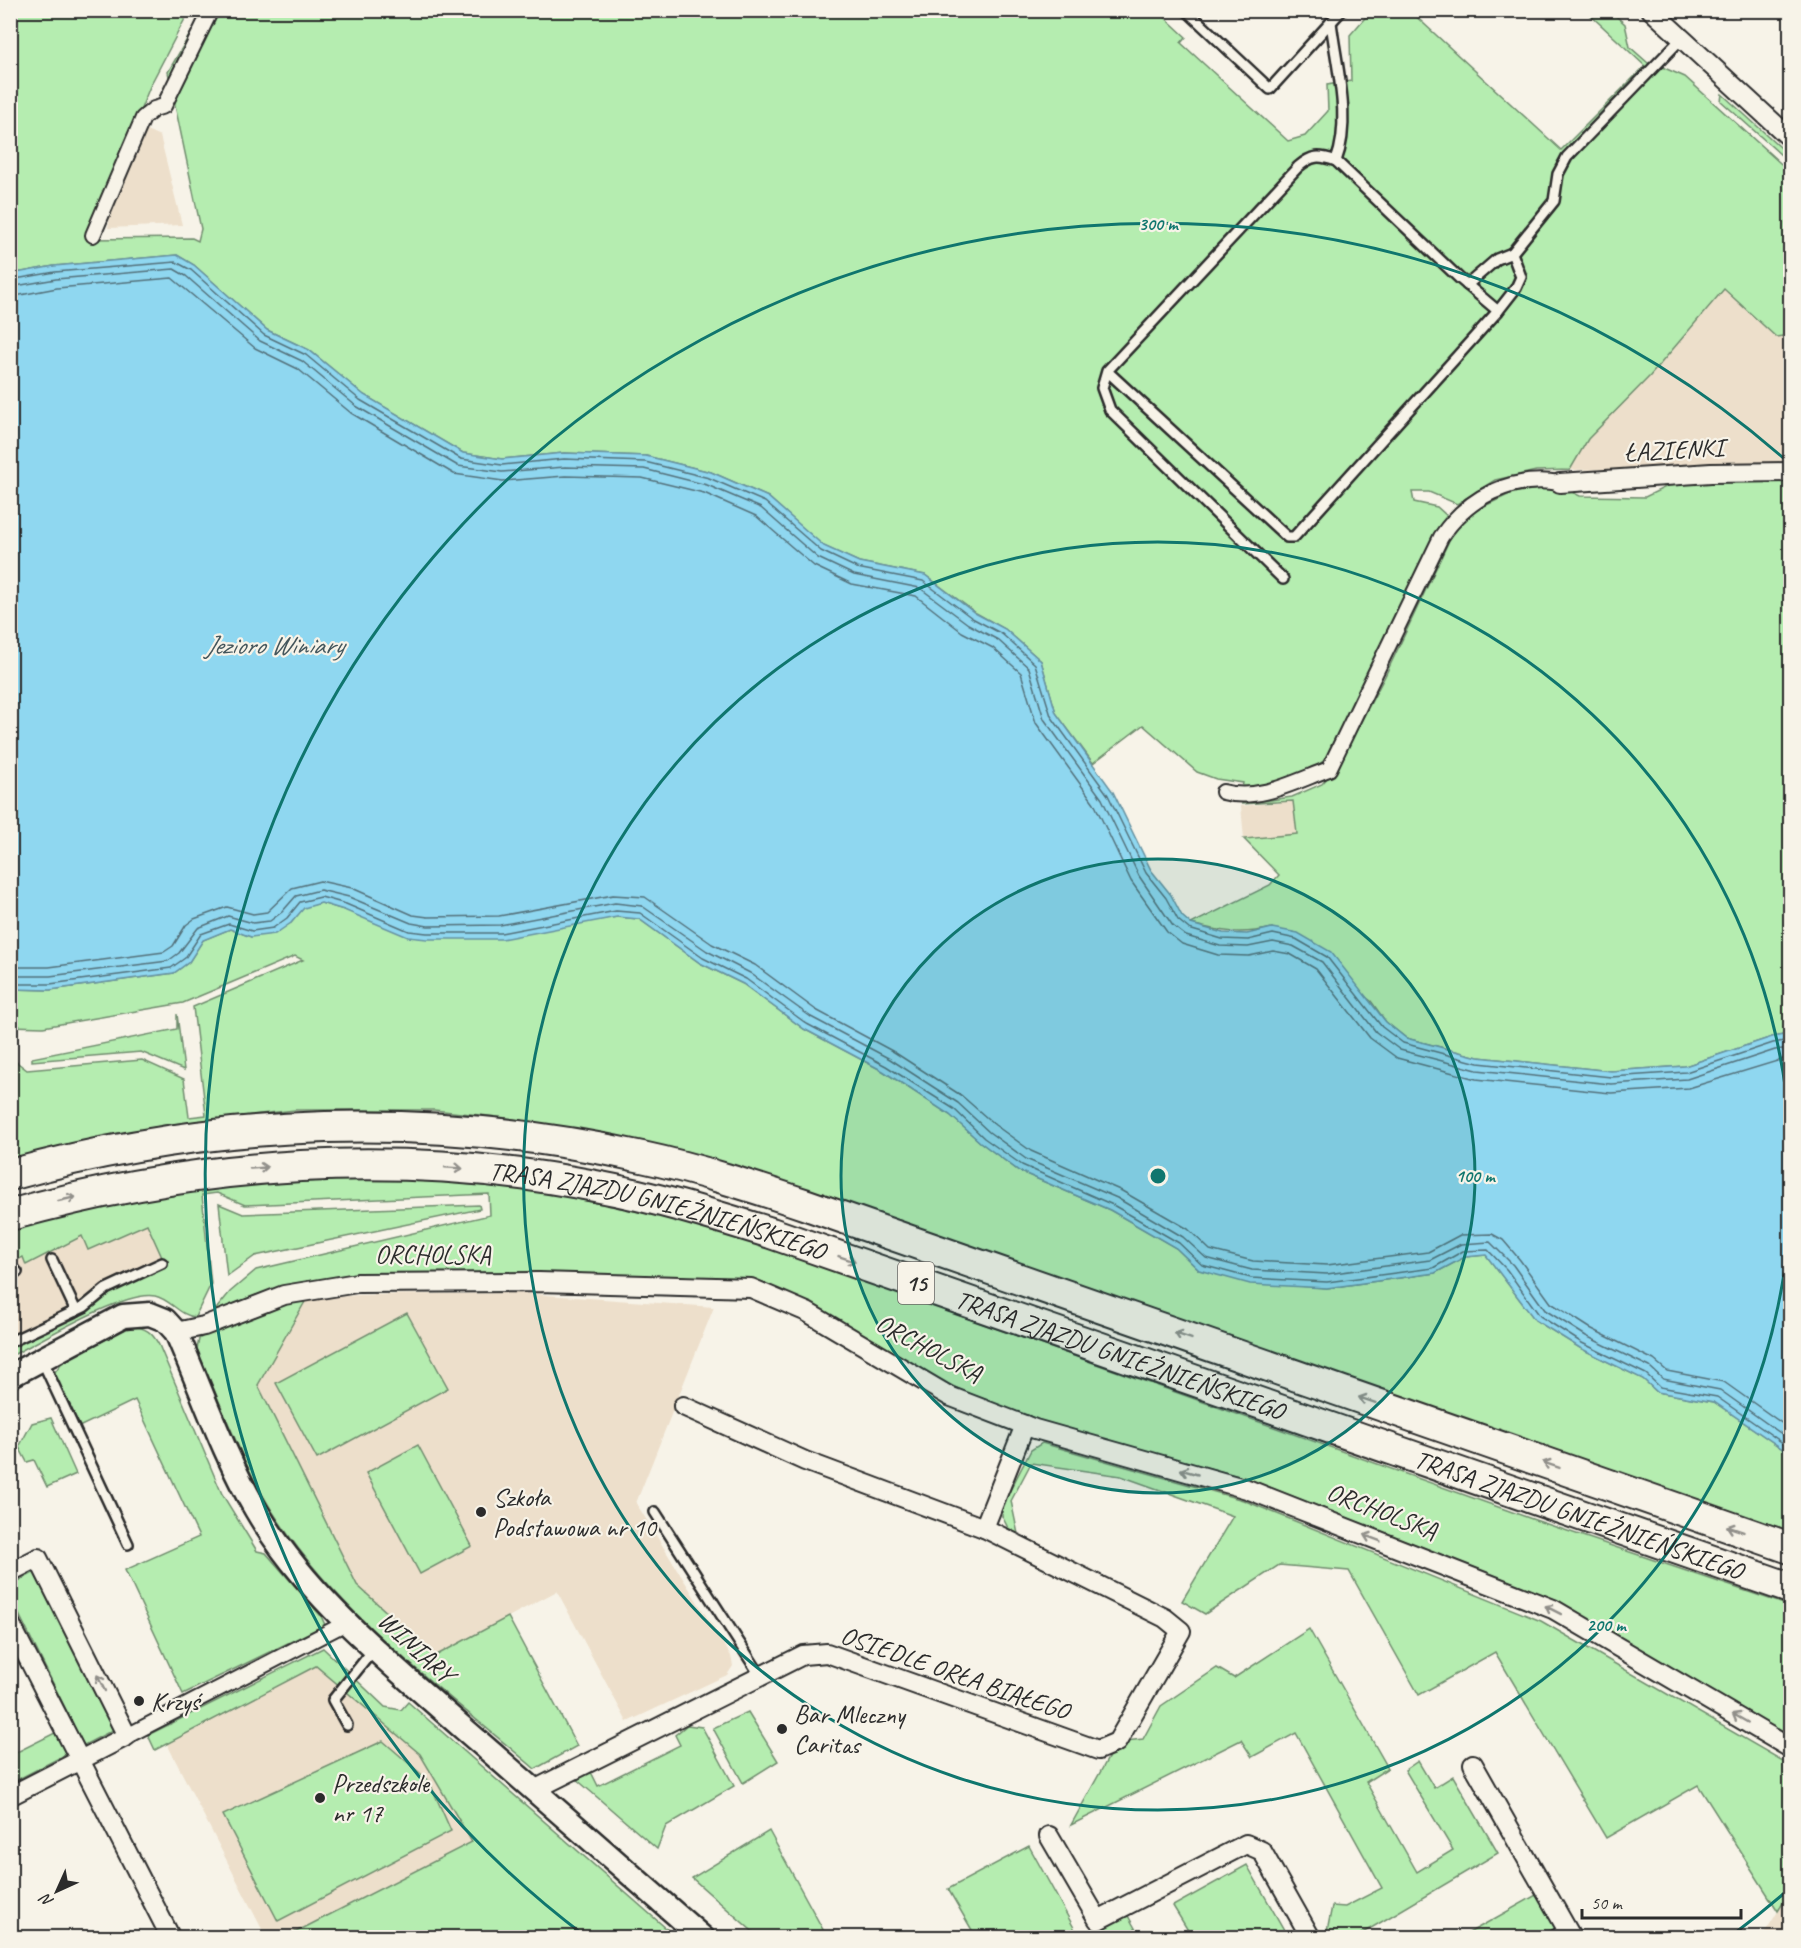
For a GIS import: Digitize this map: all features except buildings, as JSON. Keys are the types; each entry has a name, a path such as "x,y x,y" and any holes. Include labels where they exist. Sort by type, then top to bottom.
{"main road":[{"name":"TRASA ZJAZDU GNIEŹNIEŃSKIEGO","path":"10,1175 88,1155 158,1142 255,1130 321,1126 390,1126 485,1132 561,1141 642,1156 699,1170 807,1205 1791,1548"},
{"name":"TRASA ZJAZDU GNIEŹNIEŃSKIEGO","path":"10,1215 103,1191 166,1179 302,1165 430,1166 521,1174 595,1186 693,1209 771,1233 1791,1588"}],"street":[{"path":"93,235 143,118 154,109 164,106 211,10"},
{"path":"1651,10 1791,138"},
{"name":"ŁAZIENKI","path":"1560,483 1711,473 1791,472"},
{"path":"1223,792 1238,796 1260,794 1329,769 1441,537 1456,515 1494,490 1541,480 1560,483"},
{"name":"ORCHOLSKA","path":"176,1332 204,1326 284,1295 357,1284 539,1282 751,1288 807,1312 949,1396 1025,1425 1247,1489 1553,1609 1791,1748"},
{"path":"10,1376 123,1316 136,1313 150,1314 165,1320 176,1332"},
{"name":"WINIARY","path":"176,1332 231,1462 256,1510 283,1550 374,1649 703,1938"},
{"path":"683,1406 805,1461 984,1528 1025,1425"},
{"name":"OSIEDLE ORŁA BIAŁEGO","path":"534,1790 803,1655 827,1653 1098,1750 1117,1742 1181,1632 1165,1618 984,1528"},
{"path":"10,1572 38,1558 127,1736"},
{"path":"10,1796 348,1622"},
{"path":"10,1623 171,1938"},
{"path":"1473,1764 1565,1935"},
{"path":"1049,1836 1098,1920 1246,1844 1262,1851 1311,1938"}],"lane":[{"path":"1186,10 1270,89 1342,10"},
{"path":"1331,22 1342,113 1340,151 1336,161"},
{"path":"1467,285 1497,259 1512,253 1554,201 1558,174 1567,157 1682,38"},
{"path":"1283,579 1110,410 1102,388 1107,371 1298,167 1309,158 1319,155 1336,161 1467,285 1498,311"},
{"path":"1107,371 1287,537 1294,537 1498,311 1516,288 1521,277 1519,266 1512,253"},
{"path":"52,1260 76,1311"},
{"path":"10,1342 76,1311 106,1289 162,1263"},
{"path":"42,1360 128,1544"},
{"path":"655,1512 760,1676"},
{"path":"346,1725 333,1700 374,1649"}],"shaded area":[{"path":"144,129 160,136 182,225 108,228 110,216"},
{"path":"1724,289 1776,337 1790,335 1790,466 1570,470 1588,439 1650,376"},
{"path":"1293,801 1297,834 1244,839 1241,806"},
{"path":"147,1223 168,1271 11,1351 11,1263 23,1257 27,1264 82,1236 89,1250"},
{"name":"Szkoła Podstawowa nr 10","path":"519,1293 714,1307 636,1503 731,1656 733,1666 727,1675 627,1722 557,1591 435,1656 357,1585 258,1385 306,1300 358,1295"},
{"name":"Przedszkole nr 17","path":"316,1666 420,1754 472,1842 286,1937 266,1937 167,1744"},
{"path":"1790,1892 1790,1937 1762,1937"}],"green space":[{"path":"204,10 1158,11 1186,37 1181,43 1288,141 1305,136 1328,111 1327,85 1351,81 1350,35 1371,11 1410,11 1561,150 1645,66 1586,11 1610,11 1625,24 1630,47 1648,63 1685,77 1790,172 1790,335 1776,337 1724,289 1650,376 1588,439 1570,470 1536,471 1495,480 1457,504 1429,492 1412,492 1414,502 1437,507 1447,516 1326,759 1309,771 1241,793 1243,783 1216,779 1197,772 1143,725 1093,763 1056,713 1041,661 1005,629 976,613 925,575 859,562 823,546 768,497 711,472 646,456 564,453 502,459 463,453 364,395 309,350 267,330 194,265 177,255 54,266 11,274 11,11 189,11 151,84 88,239 192,238 198,241 201,229 168,72"},
{"path":"1722,94 1790,156 1790,163 1721,101"},
{"path":"1778,481 1790,483 1790,1034 1772,1037 1685,1066 1611,1071 1478,1057 1406,1038 1386,1022 1371,1001 1272,928 1232,932 1191,924 1270,885 1279,875 1244,839 1297,834 1293,801 1241,804 1292,797 1322,784 1337,767 1385,676 1455,528 1474,511 1512,493 1559,486 1580,496 1645,497 1676,482"},
{"path":"321,903 344,910 588,921 617,917 639,919 700,963 743,984 804,1029 883,1071 950,1115 980,1142 1019,1171 1110,1210 1176,1248 1199,1270 1283,1285 1327,1288 1435,1273 1465,1257 1486,1255 1535,1320 1580,1348 1643,1379 1657,1392 1714,1402 1790,1454 1790,1539 575,1130 507,1118 434,1110 295,1110 165,1125 11,1158 10,1057 27,1070 142,1060 184,1079 189,1117 206,1115 193,1007 303,960 295,956 183,1003 43,1027 11,1026 11,989 50,990 174,973 189,962 203,940 230,929 251,937 291,923 304,907"},
{"path":"177,1014 184,1070 141,1052 32,1061 32,1058 177,1029"},
{"path":"389,1178 535,1190 711,1227 1532,1519 1790,1606 1790,1738 1557,1600 1246,1478 1036,1421 987,1404 987,1400 927,1374 812,1307 751,1281 357,1277 212,1314 230,1292 256,1270 490,1215 489,1194 245,1205 217,1193 202,1195 211,1284 195,1317 185,1314 155,1296 141,1296 104,1308 11,1356 11,1345 108,1291 165,1264 147,1224 88,1250 82,1236 26,1265 23,1257 11,1263 11,1231 105,1206 178,1192 272,1182"},
{"path":"219,1204 243,1214 479,1205 480,1209 255,1256 227,1276"},
{"path":"306,1300 258,1385 357,1585 435,1656 508,1617 577,1746 535,1769 399,1654 335,1591 280,1523 246,1464 197,1349 199,1339 222,1325 250,1314"},
{"path":"407,1313 448,1388 317,1459 276,1383"},
{"path":"132,1326 148,1331 159,1345 222,1494 257,1551 266,1553 321,1616 325,1625 183,1694 125,1570 199,1537 135,1400 79,1427 54,1373 63,1361"},
{"path":"51,1418 76,1474 47,1487 34,1460 27,1462 19,1447 32,1423"},
{"path":"1042,1443 1243,1500 1541,1621 1790,1765 1790,1892 1778,1911 1698,1785 1606,1838 1495,1652 1419,1695 1349,1571 1279,1565 1205,1614 1182,1601 1233,1516 1121,1476 1031,1463 1011,1501 1018,1534 1008,1528 1002,1516 1002,1506 1031,1450"},
{"path":"418,1445 472,1546 420,1574 366,1473"},
{"path":"35,1572 115,1729 11,1783 11,1755 73,1724 11,1598 11,1585"},
{"path":"1309,1629 1388,1768 1366,1782 1417,1872 1453,1850 1405,1770 1418,1761 1434,1788 1453,1776 1498,1853 1356,1937 1326,1937 1332,1906 1345,1907 1382,1888 1296,1733 1252,1757 1241,1740 1071,1825 1117,1742 1143,1739 1161,1706 1217,1668 1234,1678"},
{"path":"323,1648 385,1707 401,1710 408,1702 676,1937 286,1937 472,1842 420,1754 316,1666 155,1750 148,1735"},
{"path":"748,1712 778,1761 743,1783 713,1728"},
{"path":"687,1725 702,1727 734,1786 666,1826 657,1849 575,1778 590,1770 598,1786 680,1745 675,1735"},
{"path":"383,1741 429,1781 451,1831 278,1921 223,1815"},
{"path":"769,1831 827,1937 759,1937 692,1878"},
{"path":"1029,1846 1079,1937 976,1937 948,1889"},
{"path":"1247,1865 1288,1937 1192,1937 1173,1906"},
{"path":"1545,1890 1564,1923 1541,1937 1460,1938"},
{"path":"1123,1907 1140,1937 1094,1938 1098,1920"}],"water":[{"name":"Jezioro Winiary","path":"177,255 194,265 267,330 309,350 364,395 463,453 502,459 564,453 646,456 711,472 768,497 824,546 859,562 925,575 975,613 1005,629 1041,661 1056,713 1113,792 1151,870 1171,895 1182,916 1191,924 1223,933 1247,934 1272,928 1298,933 1331,952 1386,1022 1406,1038 1478,1057 1611,1071 1685,1066 1772,1037 1790,1034 1790,1454 1714,1402 1657,1392 1643,1379 1580,1348 1535,1320 1486,1255 1465,1257 1435,1273 1327,1288 1250,1284 1199,1270 1176,1248 1110,1210 1019,1171 980,1142 950,1115 883,1071 804,1029 743,984 700,963 639,919 617,917 502,939 427,939 408,937 344,910 321,903 304,908 291,923 275,934 251,937 230,929 203,940 189,962 174,973 50,990 11,989 11,274 54,266"}],"place":[{"name":"Szkoła Podstawowa nr 10","path":"481,1512"},
{"name":"Krzyś","path":"139,1701"},
{"name":"Bar Mleczny Caritas","path":"782,1729"},
{"name":"Przedszkole nr 17","path":"320,1798"}]}
